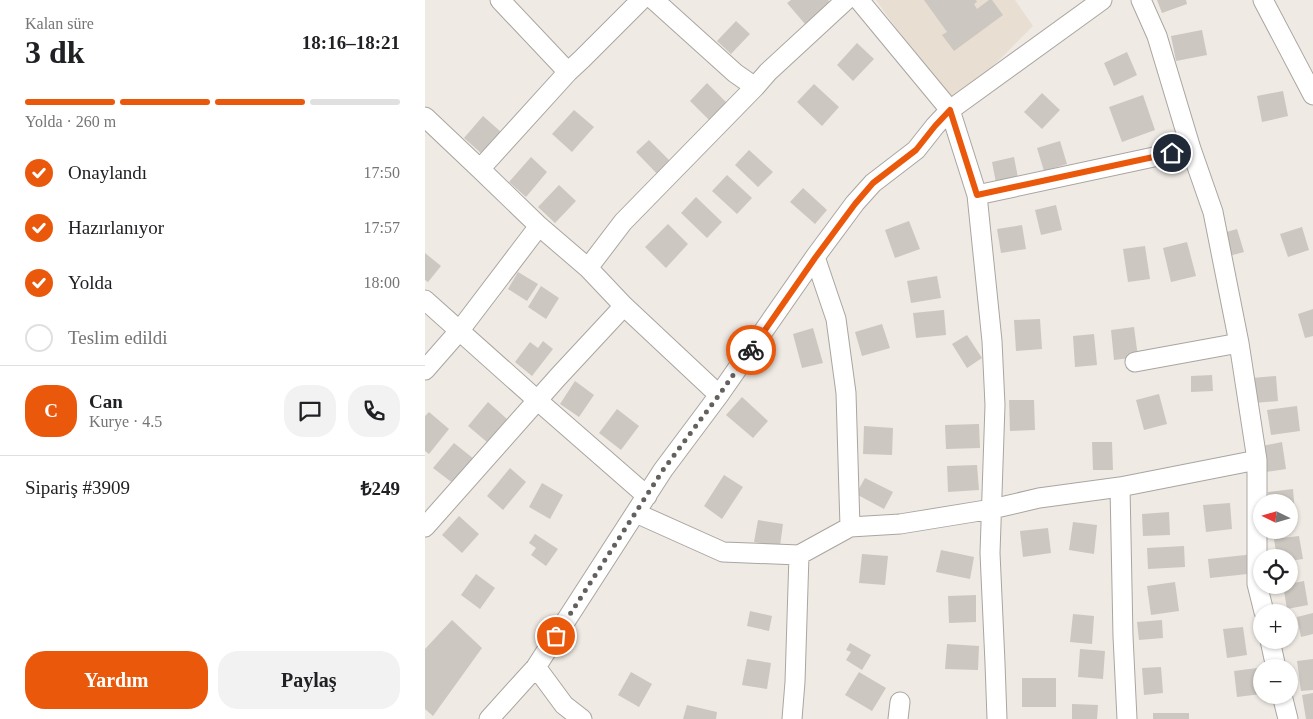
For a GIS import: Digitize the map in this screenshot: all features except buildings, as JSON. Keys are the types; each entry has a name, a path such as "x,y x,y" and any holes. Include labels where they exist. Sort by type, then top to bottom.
{"street":[{"path":"500,0 568,72"},
{"path":"480,169 568,72 641,0"},
{"path":"653,0 735,72 755,87"},
{"path":"588,268 623,222 769,72 846,0"},
{"path":"859,0 950,110 977,195 992,341 995,396 990,553 997,719"},
{"path":"489,719 536,667 663,470 719,395 855,204 873,183 916,150 950,110 1102,0"},
{"path":"1141,0 1157,36 1191,149 1213,212 1239,342 1257,460 1257,584 1261,604"},
{"path":"1263,0 1313,95"},
{"path":"425,117 539,226 588,268 624,306 719,395"},
{"path":"977,195 1191,149"},
{"path":"425,370 460,330 539,226"},
{"path":"815,258 836,319 847,393 850,527"},
{"path":"425,300 647,496"},
{"path":"425,527 537,400 624,306"},
{"path":"1135,362 1239,342"},
{"path":"636,513 723,552 799,555 850,527 900,524 992,509 1039,498 1120,487 1257,460"},
{"path":"1120,487 1127,719"},
{"path":"792,719 799,555"},
{"path":"536,667 564,705 582,719"},
{"path":"1284,704 1287,719"}],"shaded area":[{"path":"876,0 1015,0 1033,26 961,98 943,94"}],"way so far":[{"path":"556,636 663,470 751,350"}],"route":[{"path":"751,350 855,204 873,183 916,150 950,110 977,195 1172,153"}]}
